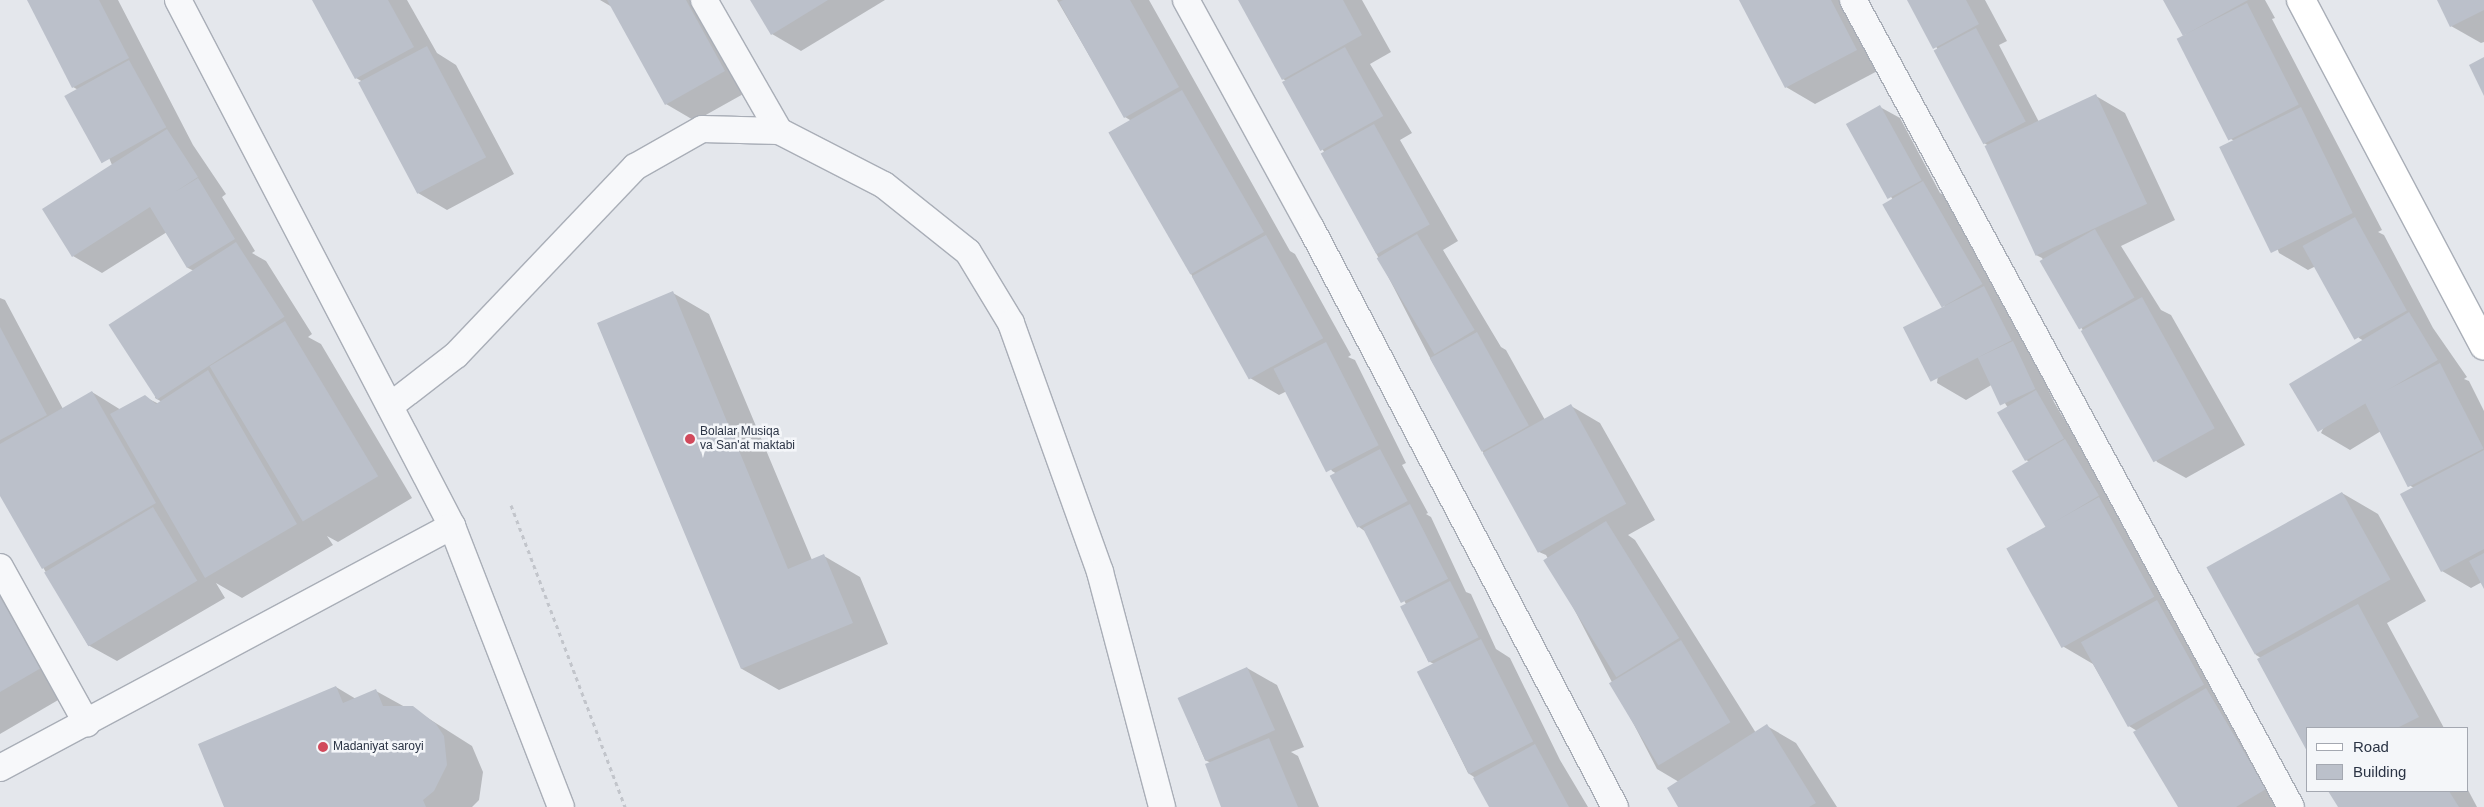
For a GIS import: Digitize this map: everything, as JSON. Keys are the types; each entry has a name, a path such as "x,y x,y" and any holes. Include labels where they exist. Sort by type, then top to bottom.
{"street":[{"path":"178,0 452,526 561,807"},
{"path":"704,0 778,131"},
{"path":"1186,0 1311,228 1615,807"},
{"path":"1853,0 2291,807"},
{"path":"2301,0 2484,345"},
{"path":"390,406 456,355 635,167 702,129 778,131 884,186 968,252 1011,323 1100,572 1162,807"},
{"path":"0,768 87,724 452,526"},
{"path":"0,567 87,724"}],"path":[{"path":"511,505 625,807"}],"building":[{"path":"27,0 99,0 129,58 72,88"},
{"path":"312,0 388,0 414,47 355,79"},
{"path":"607,0 686,0 725,71 665,105"},
{"path":"750,0 828,0 771,35"},
{"path":"1063,0 1130,0 1179,87 1124,118 1059,2"},
{"path":"1238,0 1343,0 1362,35 1282,80"},
{"path":"1739,0 1831,0 1857,50 1785,88"},
{"path":"1907,0 1966,0 1979,24 1933,49"},
{"path":"2163,0 2248,0 2183,36"},
{"path":"2437,0 2484,0 2484,10 2450,27"},
{"path":"2247,3 2299,105 2228,140 2177,39"},
{"path":"1976,28 2026,122 1983,144 1934,51"},
{"path":"427,46 486,157 417,194 358,83"},
{"path":"1345,47 1383,116 1320,151 1282,82"},
{"path":"2484,57 2484,96 2469,65"},
{"path":"129,60 166,127 102,163 64,96"},
{"path":"1182,90 1264,232 1190,275 1108,132"},
{"path":"2096,94 2147,204 2036,256 1985,146"},
{"path":"1880,105 1922,180 1888,199 1846,124"},
{"path":"2301,107 2353,213 2271,253 2219,147"},
{"path":"1374,124 1430,225 1376,254 1321,154"},
{"path":"167,129 198,177 175,192 198,178 235,239 187,268 150,207 72,257 42,209"},
{"path":"1923,181 1982,284 1942,308 1882,204"},
{"path":"2355,217 2407,311 2354,340 2303,246"},
{"path":"2095,229 2134,297 2079,329 2040,261"},
{"path":"1417,234 1475,330 1434,354 1377,258"},
{"path":"1266,235 1323,338 1249,379 1192,276"},
{"path":"236,242 284,317 157,399 109,325"},
{"path":"1984,286 2012,340 1931,382 1903,327"},
{"name":"Bolalar Musiqa va San'at maktabi","path":"673,291 788,569 824,554 853,623 741,669 597,323"},
{"path":"2142,297 2215,428 2153,462 2081,331"},
{"path":"2409,312 2438,360 2318,432 2289,384"},
{"path":"285,321 378,476 303,521 210,366"},
{"path":"0,327 47,415 0,440"},
{"path":"1477,332 1529,426 1482,452 1430,358"},
{"path":"2013,341 2035,389 2000,406 1978,357"},
{"path":"1326,342 1379,445 1326,472 1273,369"},
{"path":"2440,363 2484,449 2408,487 2364,402"},
{"path":"208,370 297,524 205,578 110,414 145,395 156,404"},
{"path":"2036,390 2064,438 2025,461 1997,412"},
{"path":"92,391 156,503 42,569 0,496 0,444"},
{"path":"1571,404 1626,504 1538,553 1483,453"},
{"path":"2065,439 2099,496 2046,528 2012,471"},
{"path":"1380,449 1408,501 1357,528 1330,476"},
{"path":"2484,450 2484,549 2441,572 2400,494"},
{"path":"2342,492 2390,579 2255,655 2206,567"},
{"path":"2099,497 2154,597 2062,648 2006,548"},
{"path":"1410,504 1448,579 1401,603 1363,528"},
{"path":"153,507 197,581 88,646 44,572"},
{"path":"1606,521 1679,638 1616,677 1543,560"},
{"path":"2484,553 2484,589 2469,561"},
{"path":"1450,581 1479,637 1429,663 1400,606"},
{"path":"0,597 41,668 0,692"},
{"path":"2157,600 2204,685 2128,727 2081,642"},
{"path":"2358,604 2419,717 2399,727 2306,727 2306,749 2257,659"},
{"path":"1481,639 1533,741 1469,774 1417,672"},
{"path":"1681,640 1730,722 1658,766 1609,683"},
{"path":"1247,667 1275,730 1206,761 1178,698"},
{"name":"Madaniyat saroyi","path":"336,686 343,703 376,689 383,706 413,706 436,724 444,736 447,765 434,791 423,800 426,807 224,807 198,744"},
{"path":"2206,688 2266,789 2236,807 2178,807 2133,732"},
{"path":"1767,724 1816,803 1809,807 1678,807 1667,788"},
{"path":"1269,738 1298,807 1221,807 1205,764"},
{"path":"1535,744 1569,807 1489,807 1473,778"},
{"path":"2329,792 2450,792 2459,807 2338,807"}],"place":[{"name":"Bolalar Musiqa va San'at maktabi","path":"690,439"},
{"name":"Madaniyat saroyi","path":"323,747"}]}
